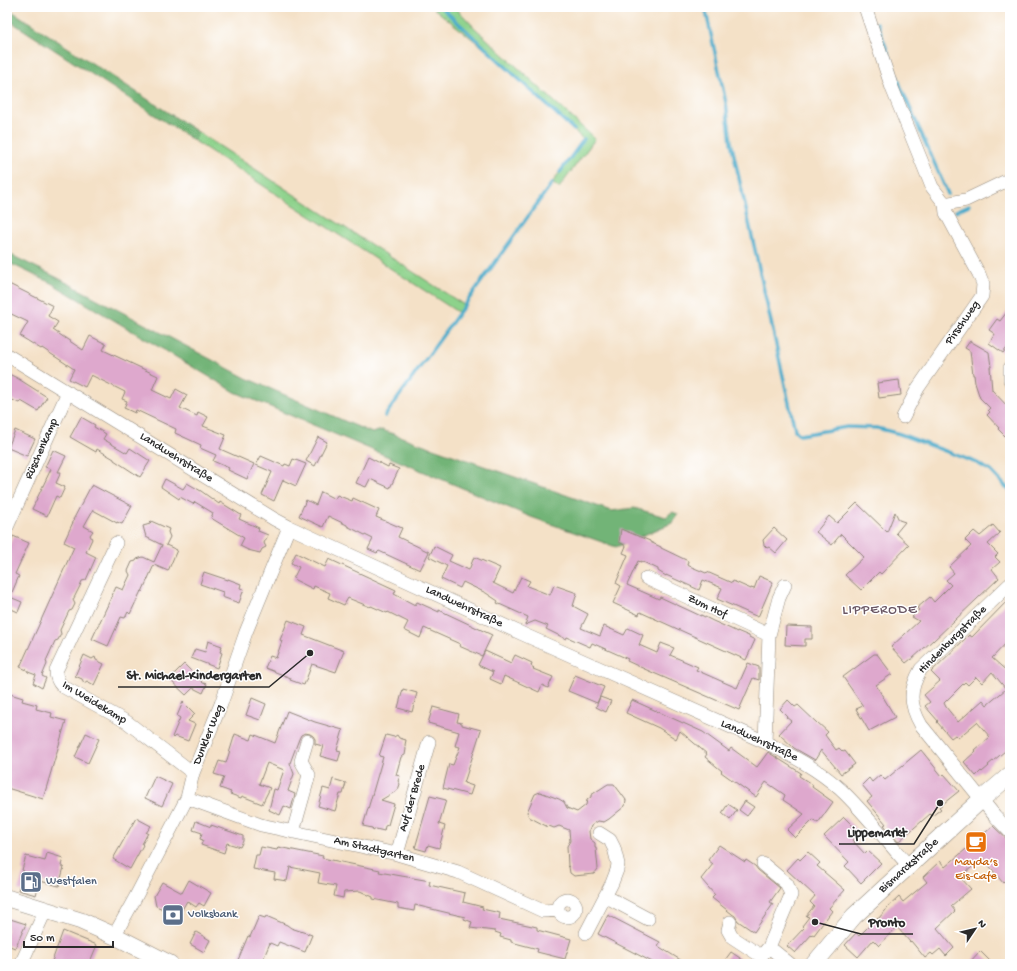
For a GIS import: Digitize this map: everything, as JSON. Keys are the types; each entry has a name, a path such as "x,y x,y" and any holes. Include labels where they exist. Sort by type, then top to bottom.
{"main road":[{"name":"Bismarckstraße","path":"814,964 854,916 1010,775"},
{"path":"7,898 81,921 170,964"}],"street":[{"name":"Pirschweg","path":"865,7 892,88 932,188 945,204 946,213 983,284 982,296 918,388 903,417"},
{"path":"945,204 966,200 1010,179"},
{"name":"Landwehrstraße","path":"7,355 289,527 534,639 765,742 797,758 822,774 840,789 860,809 909,866"},
{"path":"1010,368 1010,380"},
{"name":"Rüschenkamp","path":"7,527 68,392"},
{"name":"Dunkler Weg","path":"114,936 187,798 193,773 221,704 246,632 289,527"},
{"name":"Im Weidekamp","path":"116,543 56,671 56,676 62,686 127,722 193,773"},
{"name":"Zum Hof","path":"646,578 769,636"},
{"name":"Hindenburgstraße","path":"1010,584 921,669 915,679 912,689 914,713 921,725 1010,832"},
{"path":"765,742 769,636 779,598 785,585"},
{"path":"293,832 309,775 301,761 307,741"},
{"name":"Auf der Brede","path":"397,854 429,742"},
{"name":"Am Stadtgarten","path":"187,798 261,825 397,854 458,872 543,911 558,910"},
{"path":"586,933 616,875 618,864 614,848 610,840 598,833"},
{"path":"730,922 728,930 732,937 761,956 769,947 791,895 788,884 763,864"},
{"path":"605,896 648,919"},
{"path":"21,964 46,909"},
{"path":"769,947 790,964"}],"green space":[{"path":"432,7 455,7 475,28 595,139 559,188 552,183 583,139 490,53"},
{"path":"7,8 198,132 193,140 7,19"},
{"path":"198,132 464,305 459,313 193,140"},
{"path":"7,253 56,277 246,378 372,433 382,430 611,511 634,508 666,517 672,512 678,514 672,523 616,547 531,517 235,392 51,283 7,262"}],"building":[{"path":"7,283 53,306 48,316 58,322 53,330 83,350 90,336 106,344 103,350 158,376 152,390 171,399 176,389 187,395 180,408 197,416 198,412 208,417 203,426 226,435 220,449 254,464 247,479 228,470 229,468 213,461 216,455 200,448 201,445 175,433 176,429 136,410 135,413 124,408 127,401 122,399 125,392 91,375 85,387 69,379 74,369 42,348 41,349 20,336 28,322 7,312"},
{"path":"1010,308 1010,344 1003,353 989,343 995,334 989,330 997,319 1000,321"},
{"path":"970,341 989,352 992,390 1010,409 1010,441 987,415 990,412 988,410 990,408 980,398 973,375 970,351 965,348"},
{"path":"7,373 47,397 38,411 21,401 19,403 8,398 10,394 7,393"},
{"path":"899,380 901,395 879,398 877,383"},
{"path":"81,417 95,425 94,427 106,434 103,439 127,453 130,448 150,461 140,477 97,449 96,452 70,437"},
{"path":"15,430 35,439 27,456 8,448"},
{"path":"318,437 327,442 315,466 306,461"},
{"path":"53,450 66,456 58,472 61,472 56,483 65,487 60,498 56,496 47,516 32,509 51,469 45,467"},
{"path":"261,456 284,466 285,464 290,466 293,459 306,464 296,486 283,480 274,501 262,495 272,472 256,465"},
{"path":"368,457 388,467 389,465 399,469 390,488 370,479 366,487 356,483"},
{"path":"165,479 183,489 187,483 219,504 220,502 241,515 239,519 259,528 258,531 268,535 264,543 266,547 262,549 260,553 240,546 244,538 211,518 213,513 195,502 193,504 180,497 179,499 161,487"},
{"path":"92,485 132,506 122,524 117,523 93,510 84,526 93,531 90,535 92,539 86,552 96,557 86,580 82,581 73,600 75,604 72,610 69,611 60,630 61,634 58,640 55,641 46,661 47,664 42,676 46,678 42,688 33,683 36,675 20,667 74,547 64,542 73,520"},
{"path":"321,492 335,499 337,495 352,501 353,498 379,510 376,517 402,528 398,537 429,552 420,570 379,551 377,553 368,549 373,539 328,516 323,527 299,516 306,500 316,505"},
{"path":"857,503 887,532 895,512 899,520 905,522 896,533 909,545 881,574 879,572 861,590 845,575 864,557 841,534 832,545 816,532 829,516 837,523"},
{"path":"151,521 169,529 168,532 170,537 166,545 177,550 168,571 154,565 130,614 128,612 125,618 121,617 108,646 92,639 116,587 123,590 130,575 128,571 132,562 143,557 154,562 162,545 146,537 143,526 150,524"},
{"path":"993,525 1000,533 988,544 998,554 995,557 1000,562 992,569 999,578 933,641 906,663 891,647 919,621 912,617 919,610 917,608 930,597 934,602 951,585 946,580 954,573 949,567 971,546 965,540 974,531 980,536"},
{"path":"774,528 787,540 776,553 764,545 763,540"},
{"path":"621,529 650,541 688,561 687,565 732,583 733,581 754,589 759,576 773,582 758,617 717,599 722,588 703,580 699,590 666,576 658,571 658,569 641,561 638,561 627,585 659,599 660,597 749,636 755,640 746,660 640,612 639,615 613,603 621,586 616,583 628,555 623,553 626,546 619,542"},
{"path":"13,536 29,543 15,574 19,576 10,597 22,602 18,612 7,607 7,551"},
{"path":"434,546 452,555 449,561 469,570 474,557 500,568 493,583 513,593 521,577 530,581 527,586 550,595 554,585 577,593 573,606 588,614 581,628 600,636 604,626 624,635 628,628 643,635 639,645 657,653 661,643 674,648 670,655 698,667 696,670 737,688 748,663 759,667 759,680 753,678 739,710 627,661 628,659 592,643 590,647 567,637 566,639 546,629 548,626 535,621 525,625 528,617 497,603 498,601 486,593 463,582 460,588 441,579 447,566 429,557"},
{"path":"296,553 325,567 329,559 396,590 394,594 415,605 417,602 439,612 439,610 492,635 482,656 459,646 460,644 424,628 420,638 404,630 408,622 388,612 387,613 348,598 344,605 328,598 330,593 314,586 313,589 293,579 299,567 291,563"},
{"path":"204,572 241,584 240,588 244,589 239,603 222,597 223,592 200,584"},
{"path":"1010,598 1010,639 992,658 1010,674 1010,747 976,776 964,762 990,737 977,722 958,738 955,735 951,738 925,706 930,702 924,695 940,681 931,672 969,635 972,637","holes":["992,672 1006,689 987,705 983,700 958,722 944,703 965,682 968,685 976,677 982,683"]},
{"path":"288,620 306,627 303,635 344,651 336,672 312,664 304,685 290,680 291,678 265,668 270,656 276,658 282,641 280,640"},
{"path":"786,626 812,627 812,639 805,639 805,646 785,645"},
{"path":"208,641 222,646 220,652 222,653 217,668 191,658 195,649 205,652"},
{"path":"485,651 511,663 515,655 532,663 531,666 534,668 533,669 553,677 548,688 542,685 539,692 504,676 501,684 490,679 493,672 478,665"},
{"path":"874,654 877,654 892,674 876,685 895,717 869,731 856,709 863,706 843,677"},
{"path":"84,655 92,659 95,657 96,660 104,664 94,685 87,681 84,683 82,679 75,676"},
{"path":"184,664 203,683 207,684 203,693 193,688 186,695 169,679"},
{"path":"575,675 604,687 597,703 568,691"},
{"path":"403,689 417,693 412,712 398,708"},
{"path":"7,693 23,698 22,701 37,705 36,709 52,713 51,717 66,721 43,799 7,788"},
{"path":"600,697 611,701 606,712 596,707"},
{"path":"252,698 266,704 260,720 246,715"},
{"path":"632,700 703,732 729,751 731,748 757,767 768,752 801,773 799,776 813,785 812,787 833,802 818,823 813,820 795,838 787,830 804,814 783,800 785,795 766,782 756,797 721,772 722,771 705,757 707,754 680,731 676,739 659,728 626,713"},
{"path":"788,700 795,707 798,705 828,732 825,735 836,750 839,748 843,752 845,751 855,764 841,774 821,750 815,760 794,748 779,734 791,721 780,709"},
{"path":"183,702 195,714 188,721 195,724 188,741 175,736 173,738 172,737 180,718 177,716"},
{"path":"433,707 459,714 457,722 462,723 462,725 481,730 464,783 473,786 470,795 443,788 449,764 453,765 460,747 455,746 459,732 428,723"},
{"path":"287,711 315,722 343,730 337,750 341,751 338,761 320,756 323,746 315,744 315,739 310,734 305,733 301,735 290,763 294,774 288,791 295,794 291,809 284,806 280,815 269,810 274,789 277,790 284,770 267,763 259,784 270,788 262,804 242,796 241,798 230,794 231,792 220,788 224,777 214,774 219,761 226,763 235,734 251,740 253,734 275,743"},
{"path":"86,733 99,739 88,763 75,757"},
{"path":"386,735 394,737 397,735 399,738 406,740 406,749 405,755 401,757 396,775 400,776 398,781 400,784 398,790 381,800 394,804 388,825 385,826 384,831 376,829 373,831 372,828 363,826 383,757 379,756"},
{"path":"921,750 942,776 944,774 959,791 939,807 941,809 932,816 930,814 898,842 884,825 886,824 867,801 872,797 862,785 869,778 872,782 880,775 885,780"},
{"path":"155,776 172,784 162,806 145,798"},
{"path":"333,779 346,783 343,794 340,794 335,811 318,806 323,788 330,790"},
{"path":"608,784 614,784 626,800 625,806 604,822 598,821 591,826 589,831 590,839 595,843 598,869 594,874 574,876 570,873 568,866 567,846 570,841 569,830 559,826 554,828 548,827 529,817 527,812 535,794 540,792 559,799 564,802 567,808 577,812 586,805 587,800 591,797 591,795"},
{"path":"430,796 446,800 439,824 445,826 439,848 428,845 426,851 415,848"},
{"path":"745,801 754,807 747,816 739,810"},
{"path":"728,804 737,810 730,820 722,813"},
{"path":"844,817 860,833 852,840 865,854 868,851 881,863 861,883 845,866 849,862 824,836"},
{"path":"136,818 151,826 146,833 148,833 142,844 143,845 130,869 113,859"},
{"path":"196,821 243,836 243,841 240,847 227,843 224,853 201,845 203,840 200,839 202,833 193,830"},
{"path":"993,826 1010,842 1010,876 1003,883 983,858 960,877 971,889 951,906 955,911 937,928 954,948 946,956 940,949 933,955 931,953 925,958 897,927 879,946 873,940 858,957 845,945 856,933 859,936 899,897 903,902 927,882 923,877 940,861 945,867"},
{"path":"719,845 745,862 746,860 755,866 780,888 770,902 773,904 754,932 738,921 735,916 712,898 715,895 701,879 713,864 708,860"},
{"path":"261,847 277,850 278,847 323,856 322,858 380,870 379,872 430,881 429,885 465,893 463,902 483,907 482,909 500,913 499,919 537,927 537,930 571,939 565,959 537,952 538,949 511,942 511,940 500,937 501,934 495,931 470,928 472,922 464,919 465,917 415,905 414,911 398,908 398,904 373,899 373,897 360,891 344,892 343,898 334,896 336,886 318,883 320,873 290,867 287,881 274,879 275,873 253,869 256,855 259,855"},
{"path":"808,852 820,863 817,866 845,890 829,908 832,911 814,935 812,934 795,953 787,946 804,928 802,926 809,917 806,916 814,906 810,902 815,896 787,870 798,858 800,860"},
{"path":"47,853 63,858 61,866 64,867 59,886 40,881 36,895 18,890 24,871 22,870 26,856 45,861"},
{"path":"189,880 211,893 204,906 199,903 196,907 187,901 180,913 170,907 163,909 156,906 154,896 162,882 182,893"},
{"path":"608,915 660,942 658,946 687,964 656,964 598,934"},
{"path":"259,916 265,918 266,916 291,928 312,935 305,952 279,942 277,946 270,943 261,964 248,964 238,960 248,936 250,937"},
{"path":"7,918 26,924 15,948 7,945"},
{"path":"63,931 97,945 89,964 51,964"},
{"path":"196,932 210,940 204,952 190,944"},
{"path":"980,951 993,964 968,964"},
{"path":"731,952 749,964 722,964"}],"waterway":[{"path":"441,7 574,130"},
{"path":"705,7 726,103 731,142 795,430 800,435 847,427 877,428 900,434 977,463 991,471 1010,491"},
{"path":"877,23 902,90 948,194"},
{"path":"560,172 584,139"},
{"path":"385,416 552,183"},
{"path":"956,211 969,205"}],"place":[{"name":"St. Michael-Kindergarten","path":"310,653"},
{"name":"Lippemarkt","path":"940,803"},
{"name":"Mayda‘s Eis-Cafe","path":"976,842"},
{"name":"Westfalen","path":"31,882"},
{"name":"Volksbank","path":"173,915"},
{"name":"Pronto","path":"815,922"}],"district":[{"name":"LIPPERODE","path":"880,610"}]}
